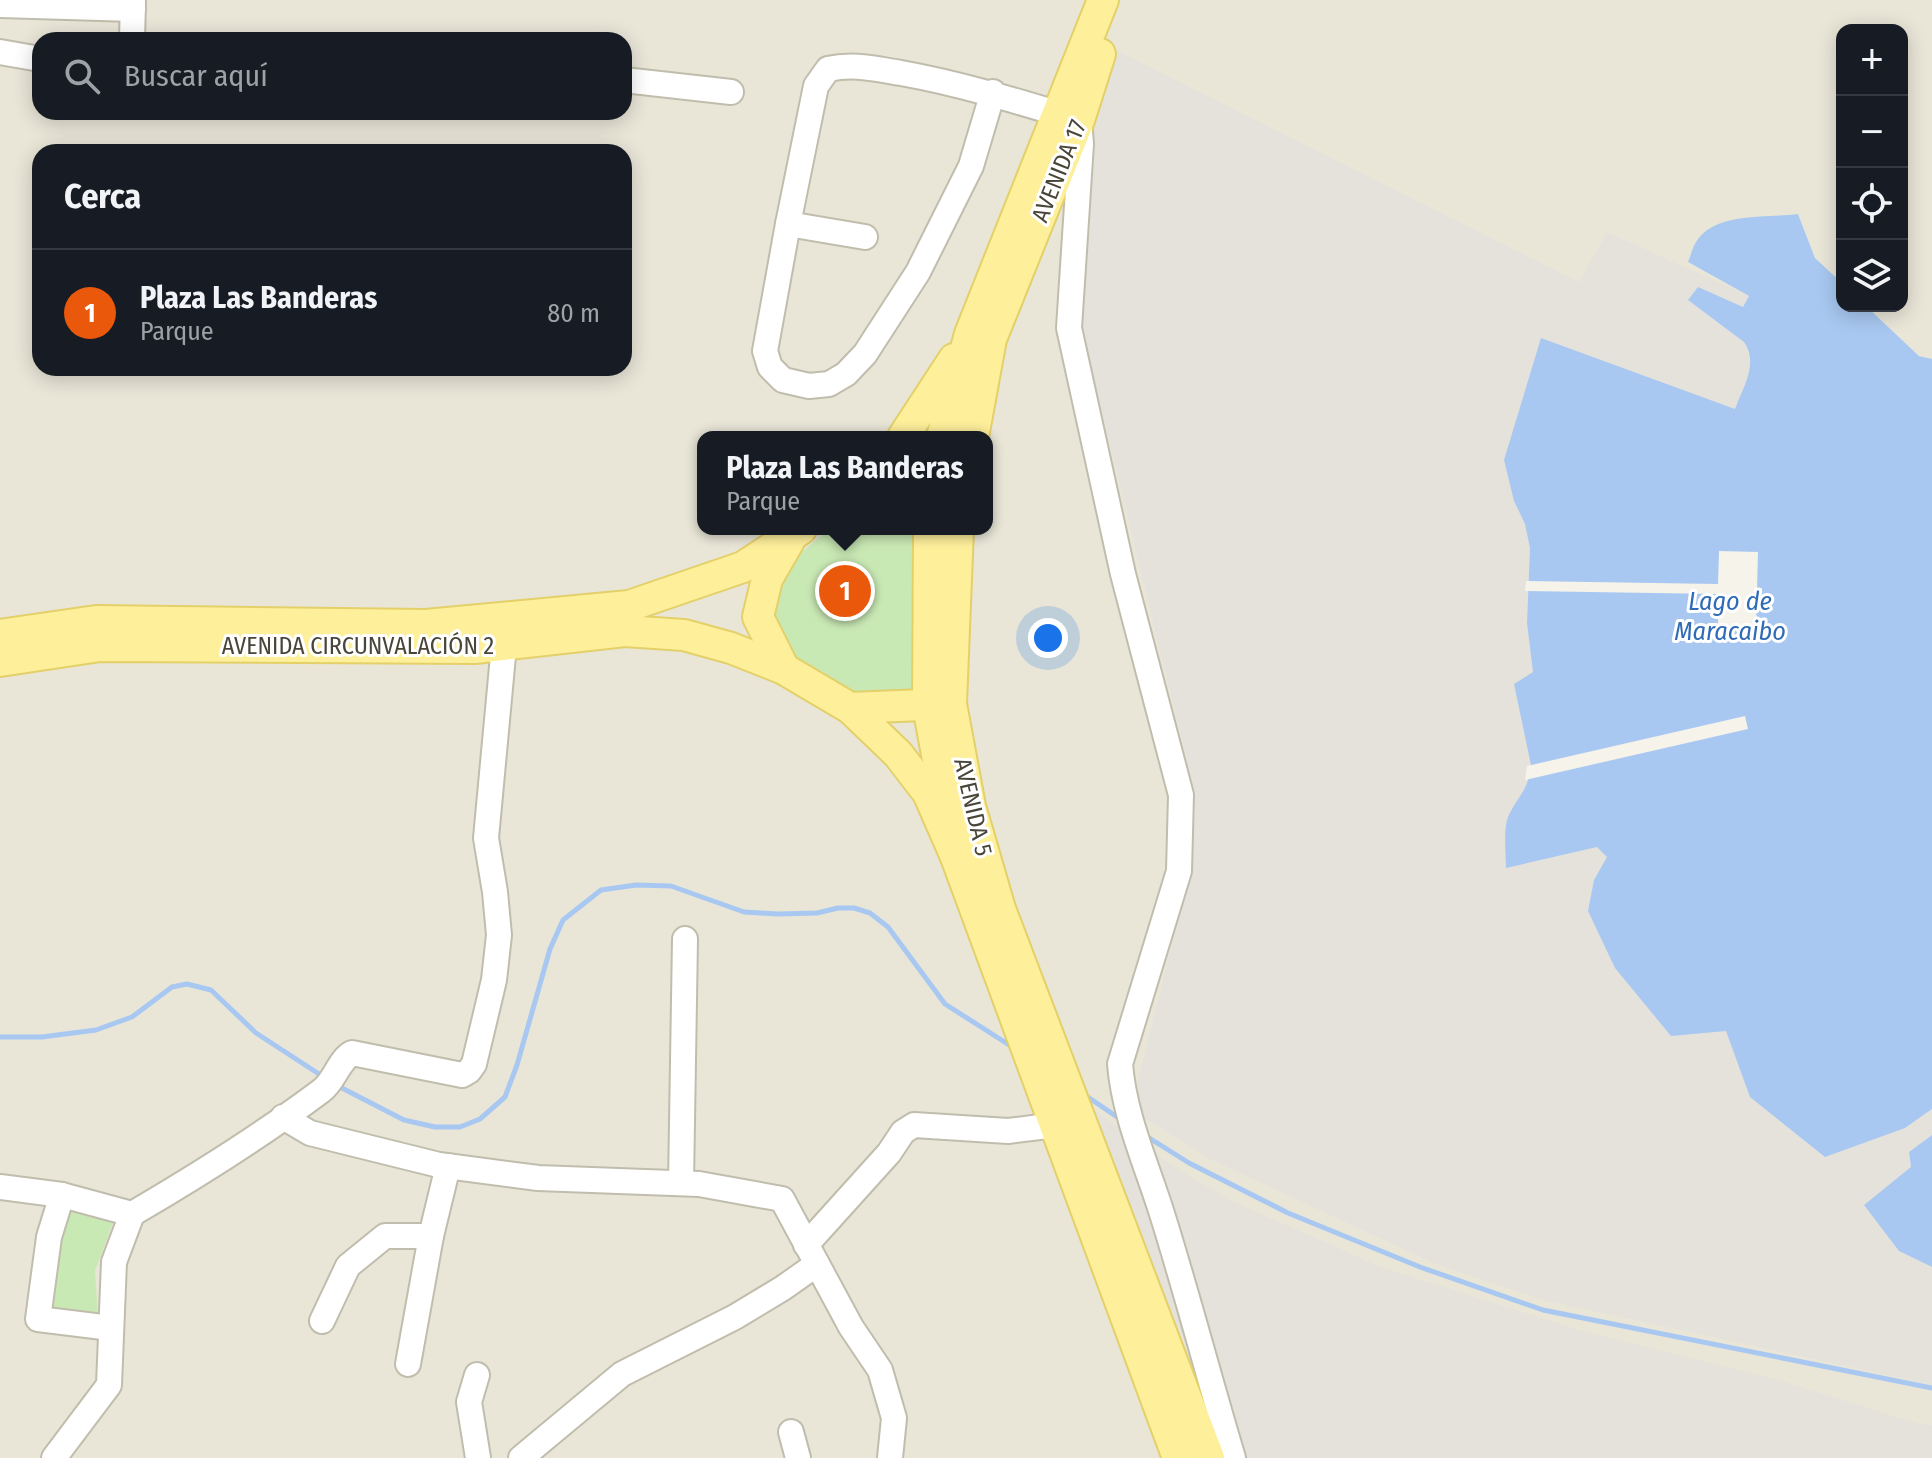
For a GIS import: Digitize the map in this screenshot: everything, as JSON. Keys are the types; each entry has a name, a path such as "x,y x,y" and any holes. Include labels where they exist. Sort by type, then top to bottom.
{"main road":[{"name":"AVENIDA 17","path":"1068,117 1103,0"},
{"name":"AVENIDA 17","path":"980,337 1068,117 1121,0"},
{"path":"908,431 980,337"},
{"path":"944,431 980,337"},
{"path":"973,431 980,337"},
{"name":"AVENIDA CIRCUNVALACIÓN 2","path":"0,635 96,621 426,625 629,606 743,567 792,535"},
{"path":"784,669 758,617 767,579 795,535"},
{"name":"AVENIDA 5","path":"929,535 940,705 956,857 1209,1458"},
{"name":"AVENIDA 5","path":"957,535 940,705 1048,1070 1056,1125 1178,1458"},
{"name":"AVENIDA CIRCUNVALACIÓN 2","path":"0,661 100,646 475,648 625,631 684,635 731,648 784,669 850,708 898,754 928,793 956,857"},
{"path":"850,708 940,705"}],"street":[{"path":"10,4 133,4 132,32"},
{"path":"0,52 32,58"},
{"path":"993,92 971,166 918,272 865,354 846,374 829,384 809,386 783,380 770,367 765,351 816,86 828,69 850,64 993,92 1068,117 1081,144 1069,328 1123,574 1181,795 1179,871 1120,1064 1121,1079 1233,1458"},
{"path":"632,81 731,92"},
{"path":"788,224 865,237"},
{"path":"54,1458 109,1385 114,1262 132,1214 214,1166 325,1088 346,1056 352,1053 462,1075 474,1064 494,980 499,935 486,838 504,645"},
{"path":"681,1183 685,939"},
{"path":"283,1117 310,1133 448,1166 538,1178 699,1184 782,1199 851,1327 880,1370 894,1418 890,1458"},
{"path":"521,1458 622,1374 735,1317 783,1288 903,1132 914,1125 1008,1131 1056,1125"},
{"path":"408,1364 431,1236 448,1166"},
{"path":"0,1187 62,1195 132,1214"},
{"path":"62,1195 49,1237 38,1319 111,1328"},
{"path":"322,1321 348,1266 385,1236 431,1236"},
{"path":"477,1375 469,1402 478,1458"},
{"path":"791,1432 798,1458"}],"shaded area":[{"path":"0,0 1932,0 1932,359 1919,356 1872,312 1908,312 1908,24 1836,24 1836,277 1815,258 1798,214 1770,218 1688,262 1749,296 1905,1128 1932,1109 1932,1135 1909,1152 1899,1251 1932,1267 1932,1458 0,1458"},
{"path":"1114,49 1579,282 1607,232 1749,296 1744,307 1744,342 1750,350 1751,366 1735,409 1542,338 1514,501 1525,524 1530,548 1527,623 1533,672 1529,745 1531,765 1524,794 1507,819 1506,867 1597,847 1607,856 1594,880 1727,1031 1750,1097 1905,1128 1932,1109 1932,1135 1909,1152 1911,1167 1899,1251 1932,1267 1932,1385 1543,1300 1433,1263 1210,1159 1143,1117 1135,1093 1188,877 1194,791 1081,326 1091,105"},
{"path":"1094,1110 1173,1166 1232,1201 1381,1267 1579,1330 1779,1380 1919,1424 1932,1425 1932,1458 1238,1458 1233,1441 1149,1269"}],"green space":[{"path":"822,535 918,535 918,698 854,696 810,669 784,646 769,608 777,574"},
{"path":"66,1205 115,1217 95,1271 98,1316 48,1309"}],"water":[{"name":"Lago de Maracaibo","path":"1798,214 1815,258 1836,277 1836,312 1872,312 1919,356 1932,359 1932,1109 1905,1128 1825,1157 1750,1097 1726,1031 1671,1036 1615,968 1588,911 1594,880 1607,857 1597,847 1506,868 1508,817 1525,787 1531,765 1514,684 1533,672 1527,623 1530,548 1504,460 1541,338 1735,409 1750,367 1748,350 1744,342 1688,300 1698,287 1743,307 1749,296 1688,262 1693,247 1707,230 1744,218"},
{"path":"1932,1135 1932,1267 1899,1251 1864,1205 1911,1167 1909,1152"}],"pier":[{"path":"1719,551 1758,552 1756,629 1718,629 1718,594 1525,591 1526,581 1718,584"},
{"path":"1745,716 1748,729 1525,780 1527,766"}],"waterway":[{"path":"336,1085 404,1120 435,1127 460,1127 480,1119 505,1097 550,949 563,920 601,890 636,885 671,886 744,912 817,913 854,908 870,913 888,927 945,1004 1014,1048"},
{"path":"0,1037 42,1037 96,1030 132,1017 172,987 187,984 211,990 256,1033 319,1074"},
{"path":"1082,1093 1123,1121"},
{"path":"1146,1136 1189,1163 1288,1213 1420,1267 1543,1310 1932,1388"}],"place":[{"name":"Plaza Las Banderas","path":"845,591"}]}
